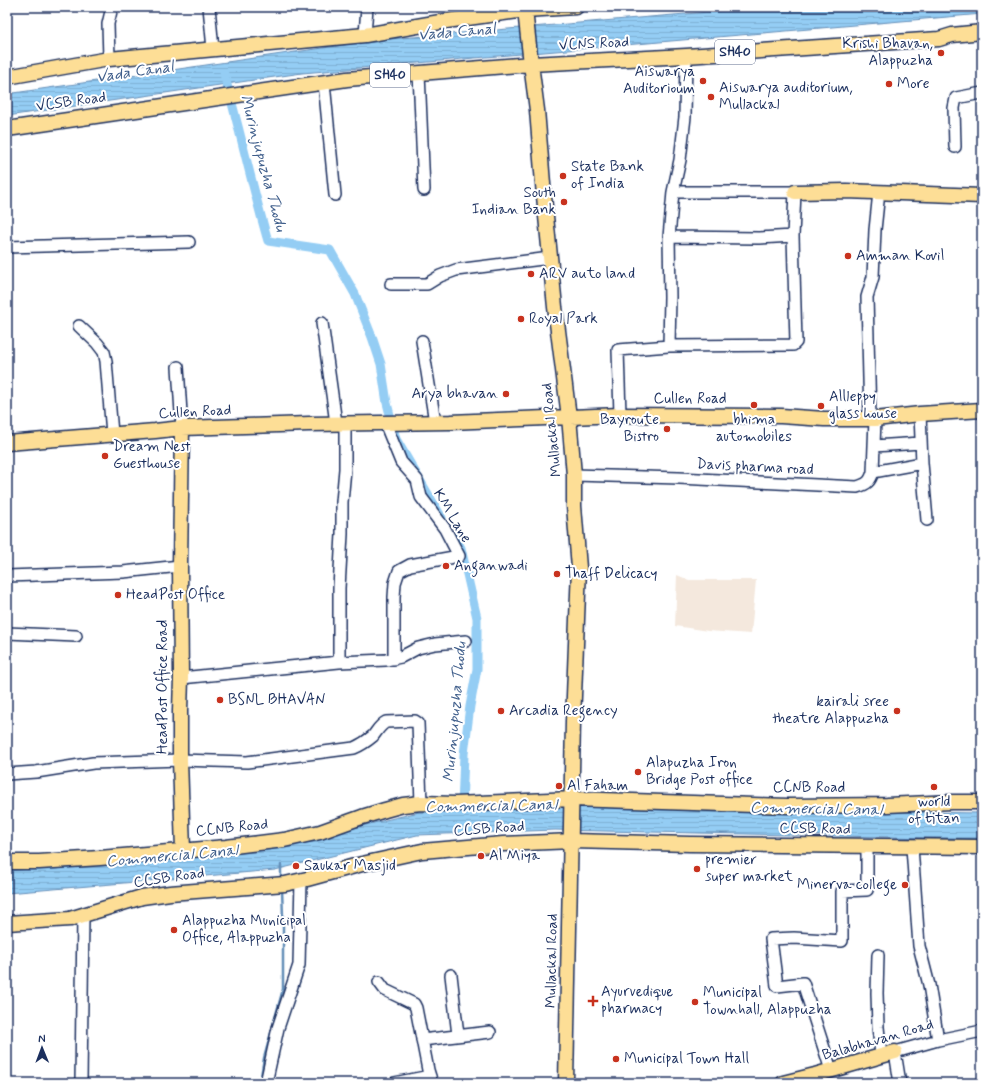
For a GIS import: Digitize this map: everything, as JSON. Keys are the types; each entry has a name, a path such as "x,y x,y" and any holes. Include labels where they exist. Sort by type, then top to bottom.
{"main road":[{"path":"7,77 109,59 365,35 446,21 576,7"},
{"name":"Mullackal Road","path":"526,13 537,110 555,307 569,417 579,568 573,721 572,838 566,1083"},
{"name":"VCNS Road","path":"141,109 346,79 531,62 686,56 940,38 952,35 982,32"},
{"name":"VCNS Road","path":"940,38 951,41 982,41"},
{"name":"VCSB Road","path":"7,129 141,109"},
{"path":"795,192 846,191 982,196"},
{"name":"Cullen Road","path":"7,443 182,428 340,423 435,422 620,415 781,416 824,419 873,419 982,410"},
{"name":"HeadPost Office Road","path":"182,428 180,760 184,850"},
{"name":"CCNB Road","path":"7,862 39,862 226,847 284,840 320,832 362,817 403,805 421,803 572,800 788,806 982,802"},
{"name":"CCSB Road","path":"7,923 70,919 142,897 191,891 281,884 422,851 572,838 690,844 982,847"},
{"name":"Balabhavan Road","path":"783,1083 895,1052"}],"street":[{"path":"109,59 108,24 112,7"},
{"path":"209,7 213,49"},
{"path":"365,35 367,7"},
{"path":"668,346 670,297 669,237 673,192 680,160 685,117 686,56"},
{"path":"419,73 424,190"},
{"path":"324,82 335,195"},
{"path":"955,146 954,108 956,98 982,94"},
{"path":"620,415 618,350 668,346 763,346 795,344 792,236 795,192 673,192"},
{"path":"879,192 875,230 873,278 867,297 874,472 922,463"},
{"path":"669,237 759,238 792,236"},
{"path":"7,247 188,242"},
{"path":"391,284 427,284 440,276 456,270 550,258"},
{"path":"322,323 340,423 345,469 342,502 339,662"},
{"path":"79,326 104,352 112,434"},
{"path":"422,341 435,422"},
{"path":"178,367 182,428"},
{"path":"920,414 926,520"},
{"name":"KM Lane","path":"392,423 401,462 417,480 421,497 445,529 458,556 410,565 399,571 395,583 394,598 394,659"},
{"path":"874,446 921,443"},
{"name":"Davis pharma road","path":"574,475 679,478 857,487 865,484 871,479 874,472"},
{"path":"7,576 123,572 180,566"},
{"path":"7,633 76,636"},
{"path":"181,678 339,662 394,659 402,657 418,648 435,644 466,641"},
{"path":"7,774 36,772 93,763 180,760 246,762 354,748 363,744 382,724 386,722 415,720 418,723 421,803"},
{"path":"831,1070 803,983 777,986 771,939 794,938 842,941 842,891 867,890 867,846"},
{"path":"912,847 919,946 929,985 938,1040"},
{"path":"266,1083 278,1028 299,965 301,880"},
{"path":"82,1083 83,915"},
{"path":"878,955 878,1027 881,1055"},
{"path":"451,975 458,1035"},
{"path":"378,982 385,990 414,1004 431,1079 394,1083"},
{"name":"Balabhavan Road","path":"895,1052 938,1040 982,1031"},
{"path":"422,1040 490,1032"},
{"path":"895,1052 900,1083"}],"shaded area":[{"path":"677,575 689,580 756,580 751,634 708,631 675,626"}],"water":[{"path":"768,7 982,7 982,14 302,73 7,116 7,94 378,40"},
{"path":"561,807 982,813 982,839 555,830 417,835 275,870 7,893 7,871 179,857 287,844 419,812"}],"waterway":[{"name":"Murinjupuzha Thodu","path":"224,74 268,241 330,250 355,294 372,337 381,364 387,403 396,439 442,518"},
{"name":"Murinjupuzha Thodu","path":"454,537 461,548 477,618 477,669 470,706 464,754 462,808"},
{"path":"281,865 281,880"},
{"path":"260,1083 264,1058 283,989 282,889"}],"place":[{"name":"Krishi Bhavan, Alappuzha","path":"941,53"},
{"name":"Aiswarya Auditorioum","path":"703,81"},
{"name":"More","path":"889,84"},
{"name":"Aiswarya auditorium, Mullackal","path":"711,97"},
{"name":"State Bank of India","path":"563,176"},
{"name":"South Indian Bank","path":"564,202"},
{"name":"Amman Kovil","path":"848,256"},
{"name":"ARV auto land","path":"531,274"},
{"name":"Royal Park","path":"521,319"},
{"name":"Arya bhavan","path":"506,394"},
{"name":"bhima automobiles","path":"754,405"},
{"name":"Allleppy glass house","path":"821,406"},
{"name":"Bayroute Bistro","path":"667,429"},
{"name":"Dream Nest Guesthouse","path":"105,456"},
{"name":"Anganwadi","path":"446,566"},
{"name":"Thaff Delicacy","path":"557,574"},
{"name":"HeadPost Office","path":"118,595"},
{"name":"BSNL BHAVAN","path":"220,700"},
{"name":"Arcadia Regency","path":"501,711"},
{"name":"kairali sree theatre Alappuzha","path":"897,711"},
{"name":"Alapuzha Iron Bridge Post office","path":"638,772"},
{"name":"Al Faham","path":"559,786"},
{"name":"world of titan","path":"934,787"},
{"name":"Al Miya","path":"481,856"},
{"name":"Saukar Masjid","path":"296,866"},
{"name":"premier super market","path":"697,869"},
{"name":"Minerva college","path":"905,885"},
{"name":"Alappuzha Municipal Office, Alappuzha","path":"174,930"},
{"name":"Ayurvedique pharmacy","path":"593,1001"},
{"name":"Municipal Townhall, Alappuzha","path":"695,1002"},
{"name":"Municipal Town Hall","path":"616,1059"}],"water label":[{"name":"Vada Canal","path":"457,32"},
{"name":"Vada Canal","path":"135,72"},
{"name":"Commercial Canal","path":"491,806"},
{"name":"Commercial Canal","path":"816,809"},
{"name":"Commercial Canal","path":"172,856"}]}
